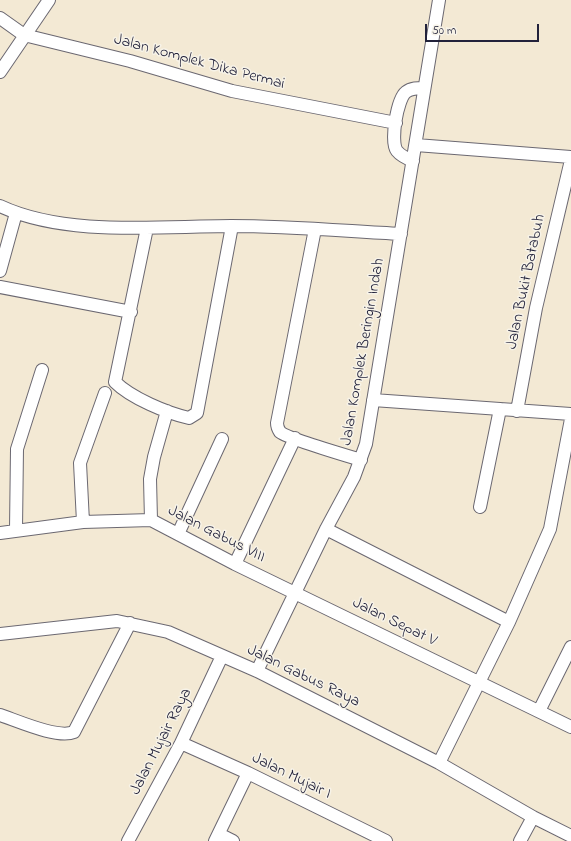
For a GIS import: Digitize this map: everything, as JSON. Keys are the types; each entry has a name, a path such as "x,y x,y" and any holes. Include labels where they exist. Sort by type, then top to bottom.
{"street":[{"path":"0,72 49,0"},
{"name":"Jalan Komplek Beringin Indah","path":"315,229 277,422 280,432 361,460 366,444 439,0"},
{"name":"Jalan Komplek Dika Permai","path":"0,18 24,35 130,61 232,90 396,123"},
{"path":"413,162 398,151 394,144 398,103 406,92 414,88 424,88"},
{"path":"416,145 571,157"},
{"name":"Jalan Bukit Batabuh","path":"517,411 536,308 571,160"},
{"path":"0,206 16,213 57,224 147,228 232,226 401,234"},
{"path":"0,271 16,213"},
{"path":"147,228 131,312 115,382 124,391 167,411 189,418 197,413 232,226"},
{"path":"0,287 131,312"},
{"path":"16,530 17,449 42,370"},
{"path":"83,522 80,463 105,394"},
{"path":"373,400 571,414"},
{"path":"480,507 500,409"},
{"path":"151,520 150,479 154,457 167,411"},
{"path":"439,763 509,622 550,529 571,419"},
{"path":"235,564 295,438"},
{"path":"178,534 222,439"},
{"path":"257,671 361,460"},
{"name":"Jalan Gabus VIII","path":"0,533 83,522 151,520 235,564 295,592"},
{"path":"326,529 509,622"},
{"name":"Jalan Sepat V","path":"295,592 571,727"},
{"name":"Jalan Gabus Raya","path":"0,634 117,621 168,632 257,671 439,763 533,817 571,836"},
{"path":"0,715 56,733 68,734 74,732 130,623"},
{"path":"539,711 571,647"},
{"name":"Jalan Mujair Raya","path":"128,841 181,743 222,656"},
{"name":"Jalan Mujair I","path":"181,743 248,773 386,841"},
{"path":"233,841 217,837 248,773"},
{"path":"520,841 533,817"}]}
